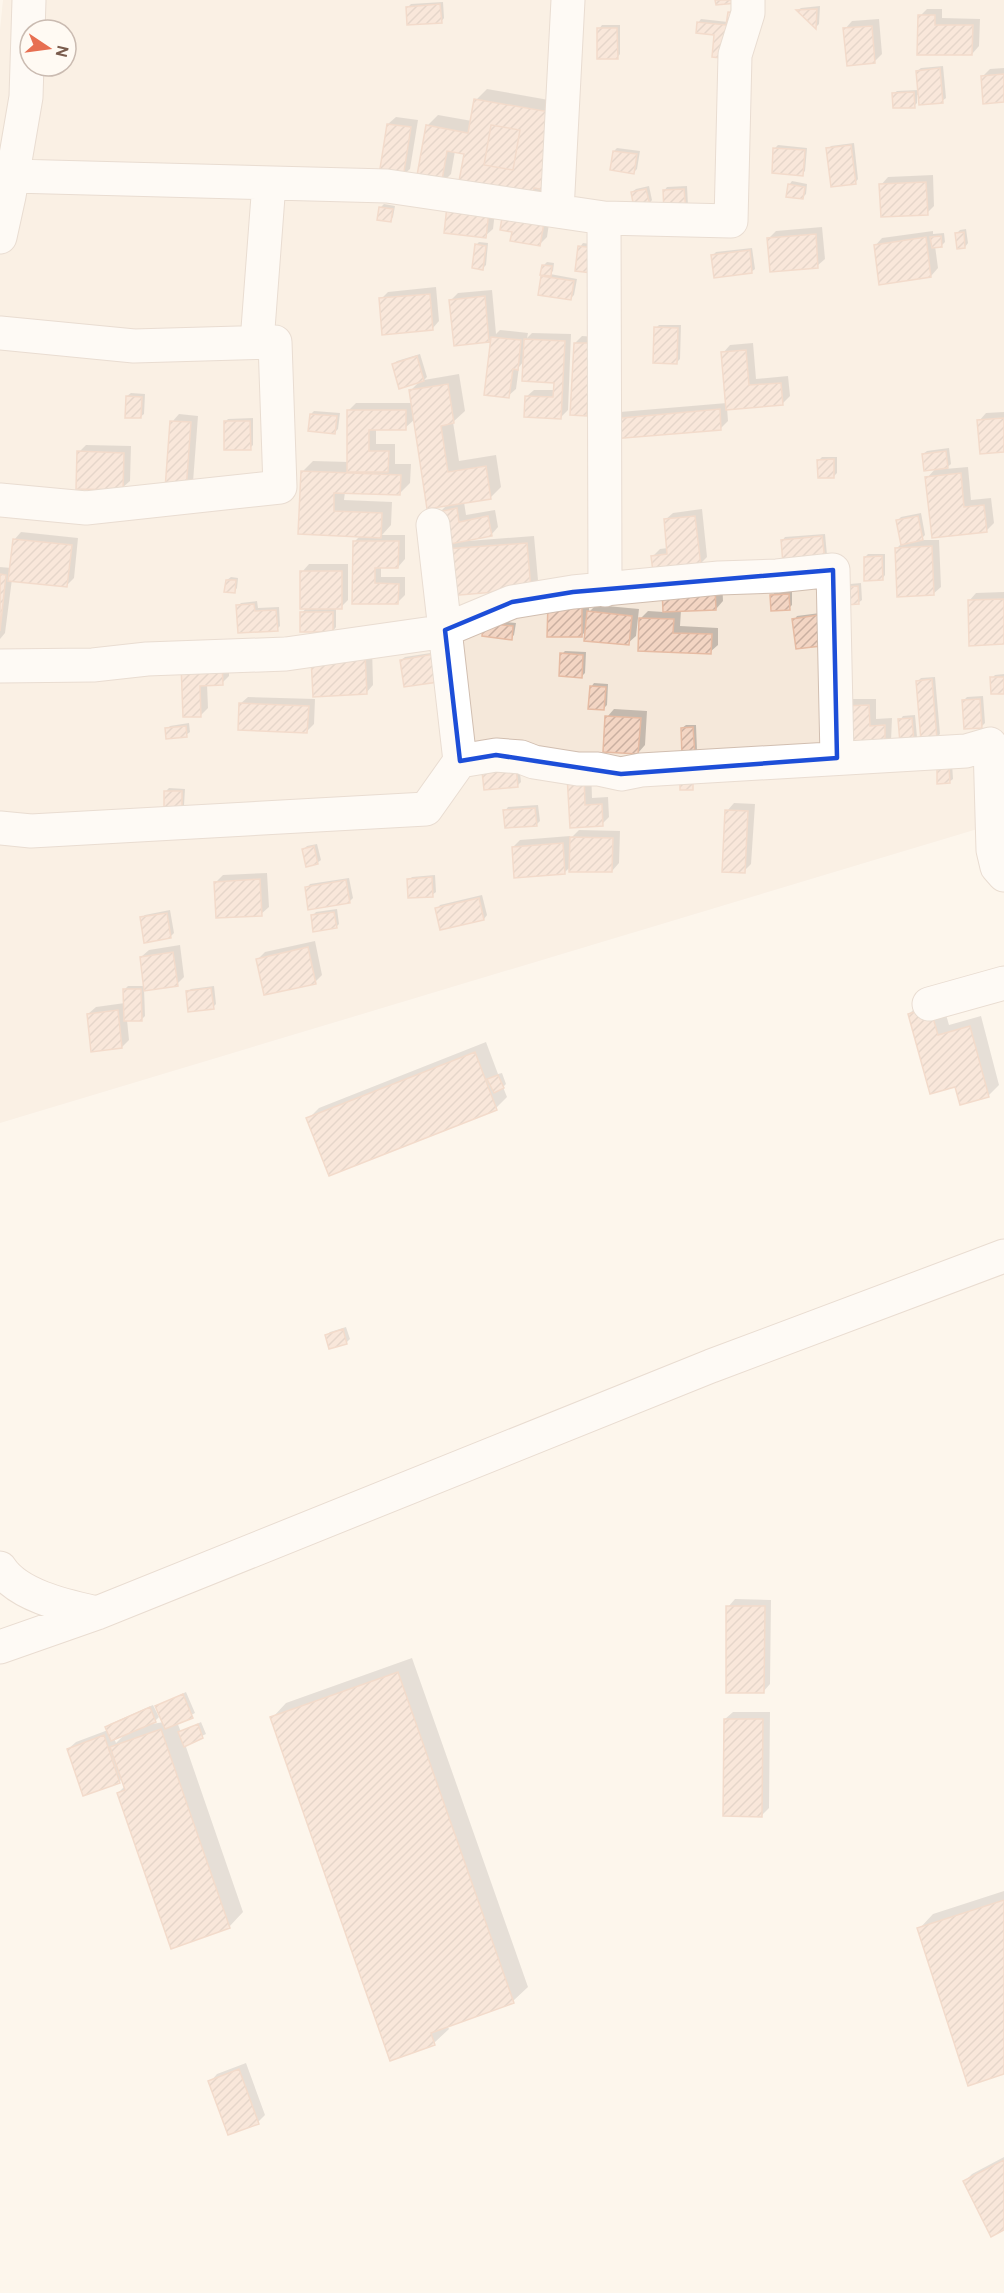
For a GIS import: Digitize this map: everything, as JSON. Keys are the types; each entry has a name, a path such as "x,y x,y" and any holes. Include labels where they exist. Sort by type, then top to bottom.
{"street":[{"path":"0,237 26,97 29,0"},
{"path":"557,211 568,0"},
{"path":"13,176 387,186 604,218 731,221 735,55 748,13 748,0"},
{"path":"257,342 269,183"},
{"path":"604,218 605,590"},
{"path":"0,333 134,346 275,342 280,487 86,508 0,500"},
{"path":"0,828 31,831 426,809 460,760 433,525"},
{"path":"0,666 93,665 147,659 286,654 445,630 512,602 573,592 832,570 837,758"},
{"path":"460,760 496,755 521,757 534,762 578,769 598,769 621,774 641,770 966,751 990,744 993,850 997,867 1004,875"},
{"path":"929,1004 1004,983"},
{"path":"0,1647 97,1613 711,1366 1004,1256"},
{"path":"0,1568 7,1579 52,1603 97,1613"}],"highlighted area":[{"path":"833,570 837,758 621,774 496,755 460,761 445,630 512,602 573,592"}],"shaded area":[{"path":"3,0 1004,0 1004,821 0,1123 0,30"}],"building":[{"path":"715,0 737,0 737,3 716,5"},
{"path":"440,4 442,23 407,25 406,7"},
{"path":"817,9 816,29 796,10"},
{"path":"728,12 737,13 732,59 712,57 714,35 696,33 697,22 726,25"},
{"path":"918,15 935,15 935,25 973,25 972,55 917,55"},
{"path":"872,26 875,63 847,66 843,28"},
{"path":"597,28 617,28 618,59 597,59"},
{"path":"940,68 943,103 919,105 916,71"},
{"path":"1004,74 1004,102 983,104 981,76"},
{"path":"914,92 915,108 893,108 892,93"},
{"path":"474,99 550,112 544,190 534,188 531,204 457,192 464,154 447,151 441,186 416,181 426,125 468,133","holes":["491,125 520,130 513,170 484,165"]},
{"path":"387,124 411,127 403,178 379,175"},
{"path":"491,125 520,130 513,170 484,165"},
{"path":"851,145 856,184 831,187 826,148"},
{"path":"773,148 805,150 803,176 772,173"},
{"path":"613,151 637,154 634,174 610,170"},
{"path":"926,182 928,215 881,217 879,184"},
{"path":"788,184 805,187 803,199 786,197"},
{"path":"646,189 650,205 634,208 631,192"},
{"path":"684,189 686,211 664,212 663,190"},
{"path":"447,206 489,211 486,238 444,233"},
{"path":"379,207 393,209 391,222 377,220"},
{"path":"503,211 545,217 540,246 510,241 512,232 500,230"},
{"path":"964,232 965,248 957,249 955,233"},
{"path":"816,234 818,268 770,272 767,238"},
{"path":"941,236 942,247 932,248 930,237"},
{"path":"926,237 931,277 879,285 874,245"},
{"path":"475,244 486,246 483,270 472,268"},
{"path":"578,246 596,248 592,273 575,271"},
{"path":"750,250 752,273 714,278 711,255"},
{"path":"542,265 552,266 551,276 540,275"},
{"path":"541,276 574,281 571,300 538,295"},
{"path":"430,294 433,330 382,335 379,298"},
{"path":"485,296 489,342 454,346 449,300"},
{"path":"654,327 678,328 677,364 653,363"},
{"path":"491,337 521,340 518,370 513,369 509,398 484,395"},
{"path":"524,339 565,341 561,419 524,417 525,396 553,397 554,383 522,381"},
{"path":"574,343 590,343 587,416 570,415"},
{"path":"746,350 749,385 781,383 783,405 726,410 721,352"},
{"path":"417,356 424,381 399,389 392,364"},
{"path":"448,384 454,423 441,426 448,472 486,466 491,499 427,509 409,390"},
{"path":"126,396 142,397 141,418 125,418"},
{"path":"720,409 721,430 612,439 611,419"},
{"path":"347,410 406,410 406,430 369,430 369,451 389,451 388,472 347,472"},
{"path":"310,414 337,416 335,434 308,431"},
{"path":"1004,418 1004,452 980,454 977,420"},
{"path":"170,421 191,422 186,491 165,489"},
{"path":"224,421 250,421 251,450 224,450"},
{"path":"77,451 124,453 123,490 76,489"},
{"path":"946,451 948,468 924,471 922,454"},
{"path":"834,459 834,478 818,478 817,460"},
{"path":"301,471 401,475 400,495 334,493 334,511 382,513 381,538 298,534"},
{"path":"961,473 964,507 984,505 987,532 932,538 925,477"},
{"path":"457,508 459,522 488,516 492,536 445,545 438,512"},
{"path":"695,516 701,566 653,572 651,556 667,554 664,519"},
{"path":"918,516 923,540 901,545 896,520"},
{"path":"822,536 825,560 783,564 781,540"},
{"path":"13,539 72,545 67,587 8,581"},
{"path":"353,541 399,541 398,568 375,568 375,583 399,584 398,604 352,604"},
{"path":"527,543 531,589 448,596 445,549"},
{"path":"932,546 934,595 897,597 895,548"},
{"path":"882,556 883,580 864,581 864,557"},
{"path":"300,571 342,571 342,609 300,609"},
{"path":"0,574 6,575 0,631"},
{"path":"226,580 236,580 235,593 224,592"},
{"path":"858,586 859,604 845,605 845,587"},
{"path":"715,587 716,610 663,612 662,588"},
{"path":"789,594 790,610 771,611 770,595"},
{"path":"1004,599 1004,644 969,646 968,600"},
{"path":"548,603 582,603 582,637 547,637"},
{"path":"254,604 255,611 276,610 278,631 238,633 236,605"},
{"path":"587,611 632,616 629,645 584,641"},
{"path":"300,612 333,612 333,632 300,632"},
{"path":"818,615 821,646 796,649 792,619"},
{"path":"639,618 674,619 673,633 712,634 711,654 638,651"},
{"path":"483,623 513,626 512,640 482,636"},
{"path":"560,653 583,655 582,678 559,676"},
{"path":"365,654 367,694 313,697 311,657"},
{"path":"434,654 438,682 404,687 400,660"},
{"path":"222,662 223,685 200,686 201,717 183,717 181,664"},
{"path":"990,677 1004,677 1004,694 991,694"},
{"path":"932,679 937,739 921,741 916,681"},
{"path":"590,686 606,687 604,710 588,709"},
{"path":"980,699 982,728 964,729 962,700"},
{"path":"239,703 309,706 307,733 238,730"},
{"path":"869,705 870,726 885,725 885,750 843,751 842,706"},
{"path":"605,716 641,718 638,754 603,752"},
{"path":"912,718 914,742 900,743 898,719"},
{"path":"186,726 187,737 166,739 165,728"},
{"path":"693,727 695,756 682,757 681,728"},
{"path":"937,766 949,766 950,783 937,784"},
{"path":"516,767 518,787 484,790 482,771"},
{"path":"584,773 585,805 602,804 603,826 570,828 567,775"},
{"path":"693,776 693,790 680,790 680,777"},
{"path":"164,791 182,791 182,809 164,809"},
{"path":"535,808 537,826 505,828 503,810"},
{"path":"725,810 748,811 745,873 722,872"},
{"path":"570,837 613,838 612,872 569,872"},
{"path":"563,843 565,874 514,878 512,847"},
{"path":"314,846 318,864 306,867 302,849"},
{"path":"432,877 433,897 408,898 407,879"},
{"path":"260,879 262,916 216,918 214,882"},
{"path":"346,880 350,903 308,910 305,887"},
{"path":"479,898 484,920 440,930 435,908"},
{"path":"334,912 337,928 313,932 311,915"},
{"path":"167,913 171,938 144,943 140,917"},
{"path":"308,947 316,984 264,995 256,959"},
{"path":"173,952 178,986 144,991 140,957"},
{"path":"211,988 214,1009 188,1012 186,991"},
{"path":"123,989 141,989 142,1021 124,1021"},
{"path":"930,1007 938,1035 970,1026 989,1097 960,1105 955,1087 930,1094 908,1014"},
{"path":"118,1010 122,1048 91,1052 87,1014"},
{"path":"475,1052 497,1110 329,1176 306,1118"},
{"path":"498,1075 504,1088 494,1093 487,1079"},
{"path":"343,1329 347,1344 329,1349 325,1335"},
{"path":"726,1606 765,1606 764,1693 726,1693"},
{"path":"398,1672 514,2003 431,2033 435,2045 390,2061 270,1717"},
{"path":"183,1694 193,1718 165,1729 155,1706"},
{"path":"150,1707 156,1722 111,1741 105,1727"},
{"path":"724,1719 763,1719 762,1817 723,1816"},
{"path":"198,1724 203,1738 184,1747 178,1732"},
{"path":"161,1729 230,1928 171,1949 117,1793 125,1790 110,1747"},
{"path":"104,1735 120,1783 83,1796 67,1749"},
{"path":"1004,1900 1004,2074 968,2086 917,1928"},
{"path":"239,2069 259,2124 228,2135 208,2081"},
{"path":"1004,2160 1004,2230 991,2237 963,2181"}]}
